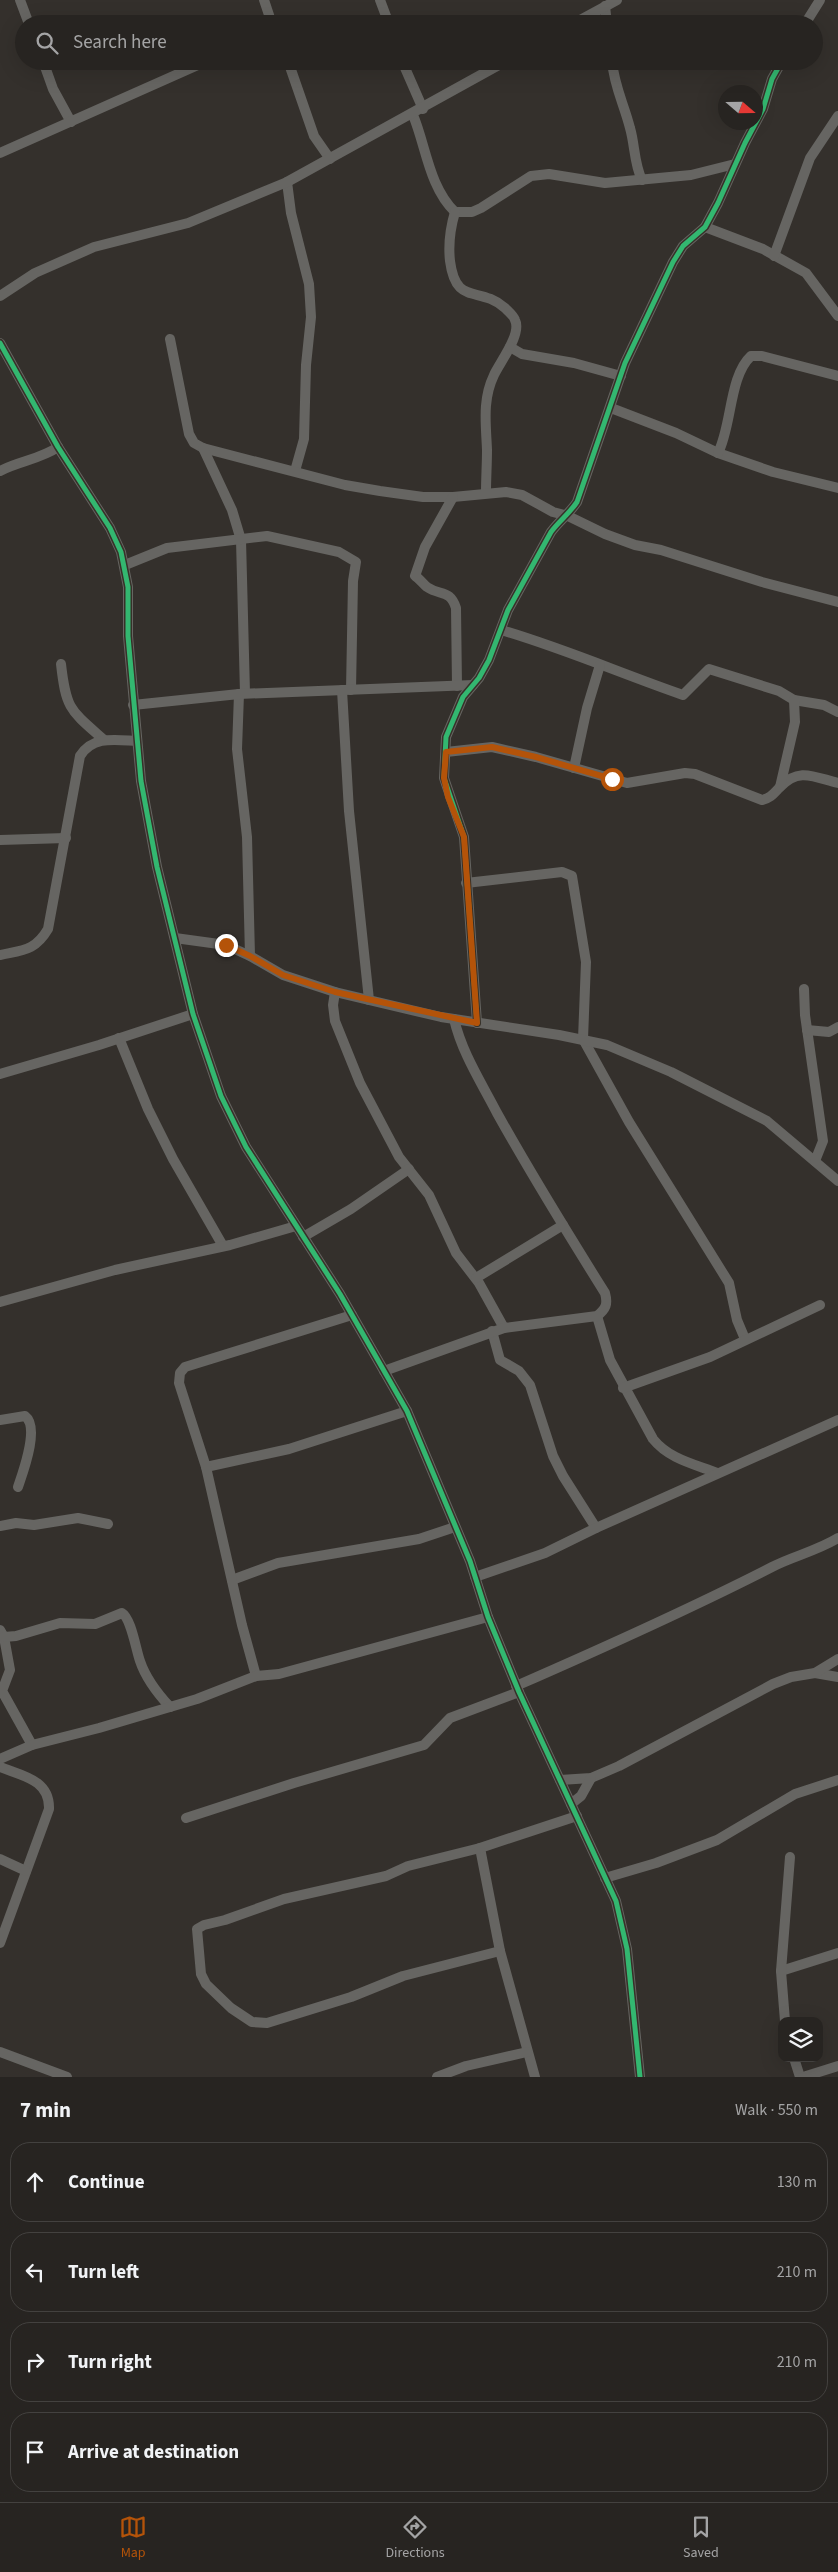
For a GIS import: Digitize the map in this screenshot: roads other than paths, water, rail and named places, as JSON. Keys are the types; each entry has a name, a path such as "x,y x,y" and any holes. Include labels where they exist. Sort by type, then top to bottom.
{"street":[{"path":"20,0 26,15"},
{"path":"264,0 269,15"},
{"path":"380,0 386,15"},
{"path":"589,15 617,0"},
{"path":"811,15 820,0"},
{"path":"605,6 606,15"},
{"path":"46,70 53,89 71,122"},
{"path":"0,153 187,70"},
{"path":"291,70 314,136 330,159"},
{"path":"406,70 423,109"},
{"path":"0,296 35,272 94,247 188,223 287,182 423,109 490,70"},
{"path":"612,70 630,126 637,169 642,180"},
{"path":"477,1023 464,837 448,797 444,778 446,737 463,697 490,660 508,610 551,532 557,523 568,516 584,486 621,376 672,262 683,246 705,226 763,109 772,79 777,70"},
{"path":"412,115 422,136 429,167 449,207 455,212 472,212 481,208 531,176 549,174 605,183 691,175 735,164"},
{"path":"774,256 810,158 838,116"},
{"path":"287,182 290,213 309,284 311,317 306,364 304,440 295,472"},
{"path":"455,212 449,230 449,248 452,275 456,286 470,293 496,301 516,320 517,328 510,347 493,376 484,414 487,451 486,492"},
{"path":"705,226 734,237 806,273 838,316"},
{"path":"170,339 189,434 194,443 203,448 295,472 380,491 423,497 453,497 486,492 506,492 522,495 553,512 568,516 635,545 661,550 762,582 838,602"},
{"path":"0,343 58,447 110,528 125,565 128,587 128,636 133,705 141,781 157,867 193,1014 232,1122 352,1315 408,1411 475,1577 488,1618 517,1689 616,1902 627,1949 640,2077"},
{"path":"510,347 522,354 574,363 621,376"},
{"path":"718,453 724,442 739,378 746,361 751,356 762,356 838,376"},
{"path":"611,408 676,433 718,453 772,472 838,488"},
{"path":"0,471 58,447"},
{"path":"203,448 232,510 241,540 242,693 237,749 247,837 250,956"},
{"path":"210,462 220,451"},
{"path":"453,497 426,548 416,576 427,587 446,594 453,600 456,608 458,686"},
{"path":"125,565 167,548 201,542 241,540 267,536 288,539 339,552 356,562 346,690 349,811 369,1000"},
{"path":"501,630 537,640 683,695 689,692 702,674 709,669 779,691 794,700 824,705 838,712"},
{"path":"61,664 64,693 69,706 103,739"},
{"path":"574,768 587,708 600,665"},
{"path":"133,705 242,693 473,685"},
{"path":"780,787 794,722 794,700"},
{"path":"0,955 34,947 48,929 80,756 84,748 103,739 137,741"},
{"path":"446,752 492,747 627,783 685,773 695,774 762,800 770,798 791,776 801,774 838,783"},
{"path":"0,840 66,838"},
{"path":"466,883 562,872 572,876 586,962 582,1039 634,1131 729,1283 737,1320 745,1339"},
{"path":"175,938 210,941 250,956 283,975 335,992 454,1019 582,1039 638,1057 740,1106 787,1136 838,1181"},
{"path":"804,989 823,1140 815,1161"},
{"path":"335,992 333,1004 335,1021 348,1057 399,1156 429,1195 456,1253 476,1278 504,1328"},
{"path":"0,1074 193,1014"},
{"path":"384,1371 492,1331 597,1316 605,1309 607,1302 605,1293 524,1160 474,1070 459,1041 454,1019"},
{"path":"808,1030 829,1032 838,1027"},
{"path":"119,1038 148,1110 173,1159 224,1246"},
{"path":"303,1238 351,1209 409,1169"},
{"path":"476,1278 563,1225"},
{"path":"0,1302 115,1270 224,1246 296,1226"},
{"path":"624,1388 710,1357 820,1305"},
{"path":"256,1676 206,1467 180,1383 180,1373 186,1367 352,1315"},
{"path":"597,1316 610,1360 652,1439 661,1450 672,1456 718,1473"},
{"path":"492,1331 500,1360 519,1371 530,1385 553,1456 563,1476 596,1528"},
{"path":"206,1467 289,1449 408,1411"},
{"path":"0,1420 24,1416 30,1423 28,1459 18,1487"},
{"path":"475,1577 544,1553 838,1420"},
{"path":"0,1526 16,1523 34,1525 78,1518 108,1524"},
{"path":"232,1580 278,1563 419,1539 455,1527"},
{"path":"186,1818 277,1788 424,1745 450,1718 626,1639 733,1588 774,1566 823,1547 838,1538"},
{"path":"32,1745 2,1691 10,1670 2,1633 16,1636 60,1623 95,1624 122,1614 128,1621 145,1674 154,1689 170,1706"},
{"path":"0,1759 32,1745 99,1728 170,1706 198,1700 256,1676 288,1672 488,1618"},
{"path":"815,1673 838,1659"},
{"path":"560,1780 591,1778 619,1766 773,1684 791,1677 815,1673 838,1677"},
{"path":"0,1766 36,1782 44,1788 49,1797 49,1809 0,1943"},
{"path":"571,1804 581,1796 591,1778"},
{"path":"605,1878 656,1863 717,1840 795,1794 838,1780"},
{"path":"500,1952 403,1976 351,1997 267,2023 252,2022 231,2008 206,1984 202,1974 199,1927 284,1899 386,1876 408,1866 480,1848 577,1816"},
{"path":"480,1848 500,1952 535,2077"},
{"path":"785,2017 781,1971 790,1856"},
{"path":"0,1859 26,1871"},
{"path":"781,1971 838,1953"},
{"path":"0,2052 54,2074 67,2077"},
{"path":"437,2077 466,2066 528,2052"},
{"path":"795,2062 801,2077 838,2066"}]}
